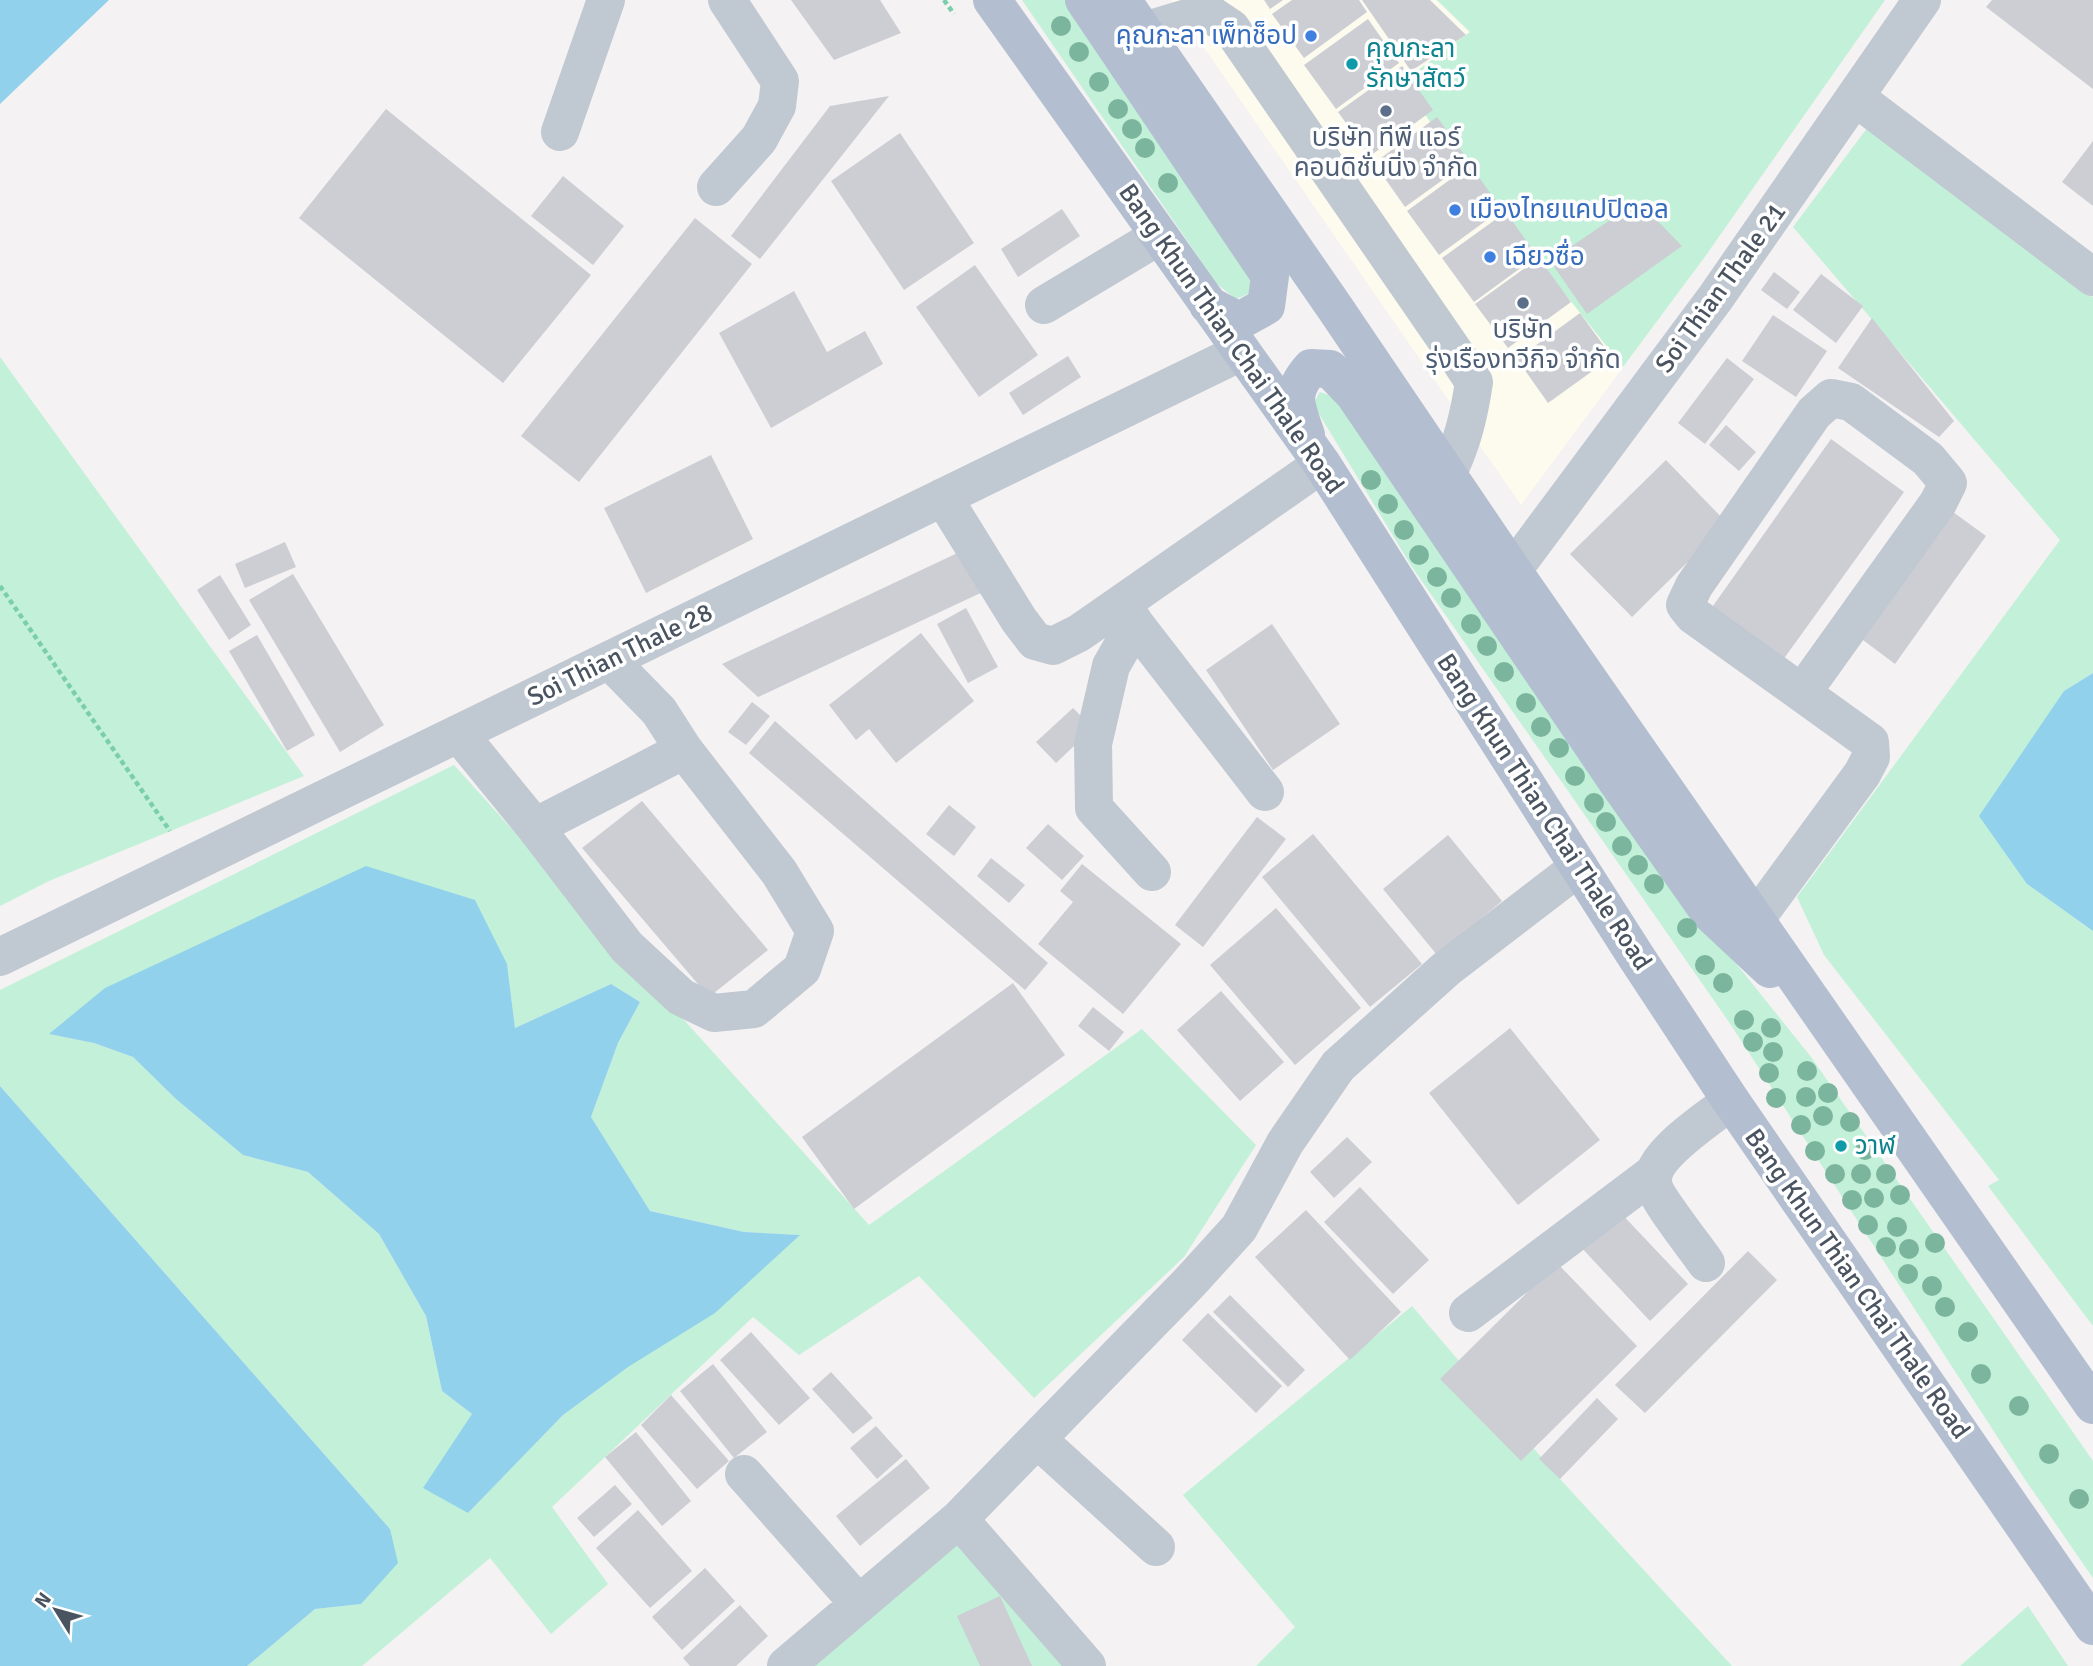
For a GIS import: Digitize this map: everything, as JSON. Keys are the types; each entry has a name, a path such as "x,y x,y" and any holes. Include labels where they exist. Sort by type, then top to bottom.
{"main road":[{"name":"Bang Khun Thian Chai Thale Road","path":"992,0 1316,455 1731,1101 2093,1626"},
{"path":"1084,0 1270,276 1266,306 1239,321 1208,305"},
{"path":"1122,0 1447,475 2093,1405"},
{"path":"1316,455 1295,401 1298,383 1311,368 1330,369 1354,394 1709,912 1826,1023"}],"street":[{"path":"560,132 606,0"},
{"path":"716,187 759,139 777,106 780,81 727,0"},
{"name":"Soi Thian Thale 21","path":"1513,570 1716,297 1922,0"},
{"path":"1144,31 1207,12 1231,28 1457,356 1474,382 1465,433 1447,475"},
{"path":"1855,97 2093,276"},
{"path":"1044,304 1158,236"},
{"name":"Soi Thian Thale 28","path":"0,957 1241,352"},
{"path":"1755,920 1862,774 1871,757 1870,742 1693,615 1685,605 1694,586 1814,413 1831,398 1851,402 1928,459 1948,483 1938,503 1802,693"},
{"path":"943,497 1019,620 1035,641 1053,646 1129,614 1316,455"},
{"path":"1129,614 1265,792"},
{"path":"1129,614 1111,666 1093,744 1094,808 1152,872"},
{"path":"459,733 627,947 681,998 715,1013 754,1009 802,969 815,931 779,872 684,750 659,711 609,660"},
{"path":"535,827 684,750"},
{"path":"786,1666 959,1519 1189,1283 1239,1228 1284,1143 1338,1066 1446,969 1579,866"},
{"path":"1468,1313 1654,1173 1662,1159 1678,1143 1731,1101"},
{"path":"1654,1173 1654,1189 1706,1263"},
{"path":"1037,1439 1156,1547"},
{"path":"744,1475 859,1604"},
{"path":"959,1519 1087,1666"}],"path":[{"path":"0,586 192,864"}],"shaded area":[{"path":"1171,0 1436,0 1704,258 1521,505"}],"green space":[{"path":"1022,0 1070,0 1255,277 1253,292 1236,299 1217,284"},
{"path":"1437,0 1885,0 1704,258 1623,367 1436,131 1403,81 1470,32"},
{"path":"1868,127 2093,297 2093,673 2064,691 2027,884 2093,931 2093,1326 1988,1186 1999,1180 1824,955 1797,897 2060,540 1793,227"},
{"path":"0,357 304,776 49,881 0,906"},
{"path":"1320,392 1334,397 1678,891 1811,1057 2093,1461 2093,1578 2024,1478 1729,1022 1412,567 1313,404"},
{"path":"454,765 869,1225 1142,1029 1256,1145 1184,1257 1034,1398 919,1276 799,1355 753,1317 552,1507 608,1584 551,1634 490,1558 362,1666 247,1666 315,1609 361,1604 390,1529 0,1086 0,990","holes":["507,964 515,1028 611,984 640,1002 618,1043 591,1117 650,1211 744,1232 799,1235 563,1415 468,1513 472,1414 442,1391 426,1316 379,1234 308,1172 243,1155 176,1099 133,1057 94,1043 50,1034"]},
{"path":"1412,1306 1560,1479 1732,1666 1256,1666 1295,1627 1183,1495"},
{"path":"982,1519 1093,1666 815,1666"},
{"path":"2028,1606 2068,1666 1960,1666"}],"water":[{"path":"0,0 109,0 0,104"},
{"path":"2093,673 2093,931 2027,884 1979,816 2064,691"},
{"path":"366,866 475,900 507,964 515,1028 611,984 640,1002 618,1043 591,1117 650,1211 744,1232 800,1235 715,1313 628,1367 563,1415 468,1513 423,1488 472,1414 442,1391 426,1316 379,1234 308,1172 243,1155 176,1099 133,1057 94,1043 49,1034 105,988"},
{"path":"0,1086 390,1529 398,1563 361,1604 315,1609 247,1666 0,1666"}],"building":[{"path":"791,0 880,0 901,33 834,60"},
{"path":"1264,0 1283,0 1270,9"},
{"name":"คุณกะลา เพ็ทช็อป","path":"1292,0 1359,0 1367,12 1304,58 1272,14"},
{"path":"1362,0 1430,0 1466,35 1411,71"},
{"path":"1992,0 2093,0 2093,89 1986,7"},
{"name":"คุณกะลา รักษาสัตว์","path":"1368,19 1399,63 1336,109 1304,65"},
{"name":"บริษัท ทีพี แอร์ คอนดิชั่นนิ่ง จำกัด","path":"1402,66 1433,110 1370,156 1338,112"},
{"path":"889,96 760,259 731,236 830,106"},
{"path":"386,109 591,275 503,383 299,218"},
{"path":"1437,117 1469,161 1405,207 1374,163"},
{"path":"900,133 974,243 904,290 831,181"},
{"path":"2093,141 2093,206 2062,182"},
{"name":"เมืองไทยแคปปิตอล","path":"1470,165 1502,209 1439,255 1407,211"},
{"path":"563,176 624,226 593,265 531,216"},
{"path":"1638,201 1682,246 1587,314 1550,261"},
{"path":"1062,209 1080,236 1018,277 1001,249"},
{"name":"เฉียวซื่อ","path":"1506,212 1537,256 1474,302 1442,258"},
{"path":"695,218 752,264 579,482 521,436"},
{"name":"บริษัท รุ่งเรืองทวีกิจ จำกัด","path":"1539,258 1571,302 1508,348 1475,304"},
{"path":"975,265 1038,355 979,397 916,307"},
{"path":"1774,272 1800,292 1787,309 1761,290"},
{"path":"1821,274 1863,306 1836,343 1793,310"},
{"path":"794,291 827,352 865,331 883,364 771,428 719,333"},
{"path":"1580,313 1612,357 1548,403 1517,359"},
{"path":"1773,315 1827,351 1796,397 1742,361"},
{"path":"1872,318 1954,421 1939,437 1838,368"},
{"path":"1068,356 1081,377 1023,415 1009,393"},
{"path":"1727,358 1754,379 1705,444 1678,423"},
{"path":"1726,425 1756,452 1739,471 1709,445"},
{"path":"1831,439 1904,492 1780,664 1708,613"},
{"path":"711,455 753,539 646,593 604,508"},
{"path":"1666,460 1727,523 1632,617 1570,554"},
{"path":"1953,512 1986,536 1895,664 1863,640"},
{"path":"285,542 296,567 245,588 235,564"},
{"path":"968,548 987,590 758,697 722,664"},
{"path":"293,574 384,725 340,752 249,600"},
{"path":"220,575 251,625 229,640 197,590"},
{"path":"966,608 998,667 968,683 937,624"},
{"path":"1272,624 1340,724 1273,770 1206,670"},
{"path":"921,633 974,701 896,763 869,729 856,740 829,705"},
{"path":"257,635 315,735 287,751 229,651"},
{"path":"752,702 770,716 746,745 728,732"},
{"path":"1073,708 1093,728 1056,763 1036,742"},
{"path":"775,721 1048,963 1025,990 749,753"},
{"path":"642,801 768,950 709,997 582,848"},
{"path":"949,805 976,827 954,856 926,834"},
{"path":"1257,817 1286,839 1203,947 1175,925"},
{"path":"1048,824 1084,856 1062,880 1026,848"},
{"path":"1313,834 1422,964 1370,1007 1262,877"},
{"path":"1448,835 1502,901 1437,955 1383,889"},
{"path":"991,858 1025,885 1009,903 977,876"},
{"path":"1082,864 1181,944 1123,1014 1038,944 1073,902 1060,891"},
{"path":"1276,908 1361,1008 1295,1065 1210,965"},
{"path":"1013,983 1065,1055 854,1209 802,1137"},
{"path":"1221,991 1284,1062 1240,1101 1177,1030"},
{"path":"1093,1007 1124,1032 1109,1051 1078,1026"},
{"path":"1510,1028 1600,1140 1518,1205 1429,1093"},
{"path":"1347,1137 1372,1162 1334,1198 1310,1172"},
{"path":"1360,1187 1429,1260 1393,1294 1324,1222"},
{"path":"1616,1208 1688,1284 1650,1321 1578,1244"},
{"path":"1306,1210 1401,1312 1350,1360 1255,1257"},
{"path":"1748,1251 1777,1280 1645,1413 1615,1385"},
{"path":"1557,1263 1637,1346 1521,1461 1440,1379"},
{"path":"1230,1295 1305,1370 1288,1387 1213,1312"},
{"path":"1208,1313 1282,1386 1256,1413 1182,1340"},
{"path":"751,1332 810,1398 779,1425 720,1360"},
{"path":"713,1364 767,1432 734,1458 680,1391"},
{"path":"831,1372 873,1418 853,1434 812,1389"},
{"path":"671,1395 729,1461 697,1489 641,1425"},
{"path":"1597,1398 1618,1419 1560,1479 1539,1459"},
{"path":"876,1426 903,1456 877,1479 850,1448"},
{"path":"636,1432 691,1501 662,1526 605,1457"},
{"path":"906,1459 930,1488 860,1546 836,1516"},
{"path":"615,1485 632,1504 594,1537 577,1518"},
{"path":"638,1510 692,1571 650,1608 596,1548"},
{"path":"705,1568 735,1601 682,1650 652,1617"},
{"path":"1000,1596 1032,1666 980,1666 957,1616"},
{"path":"740,1605 768,1636 736,1666 690,1666 683,1658"}],"place":[{"name":"คุณกะลา เพ็ทช็อป","path":"1311,36"},
{"name":"คุณกะลา รักษาสัตว์","path":"1352,64"},
{"name":"บริษัท ทีพี แอร์ คอนดิชั่นนิ่ง จำกัด","path":"1386,111"},
{"name":"เมืองไทยแคปปิตอล","path":"1455,210"},
{"name":"เฉียวซื่อ","path":"1490,257"},
{"name":"บริษัท รุ่งเรืองทวีกิจ จำกัด","path":"1523,303"},
{"name":"วาฬ","path":"1841,1146"}]}
